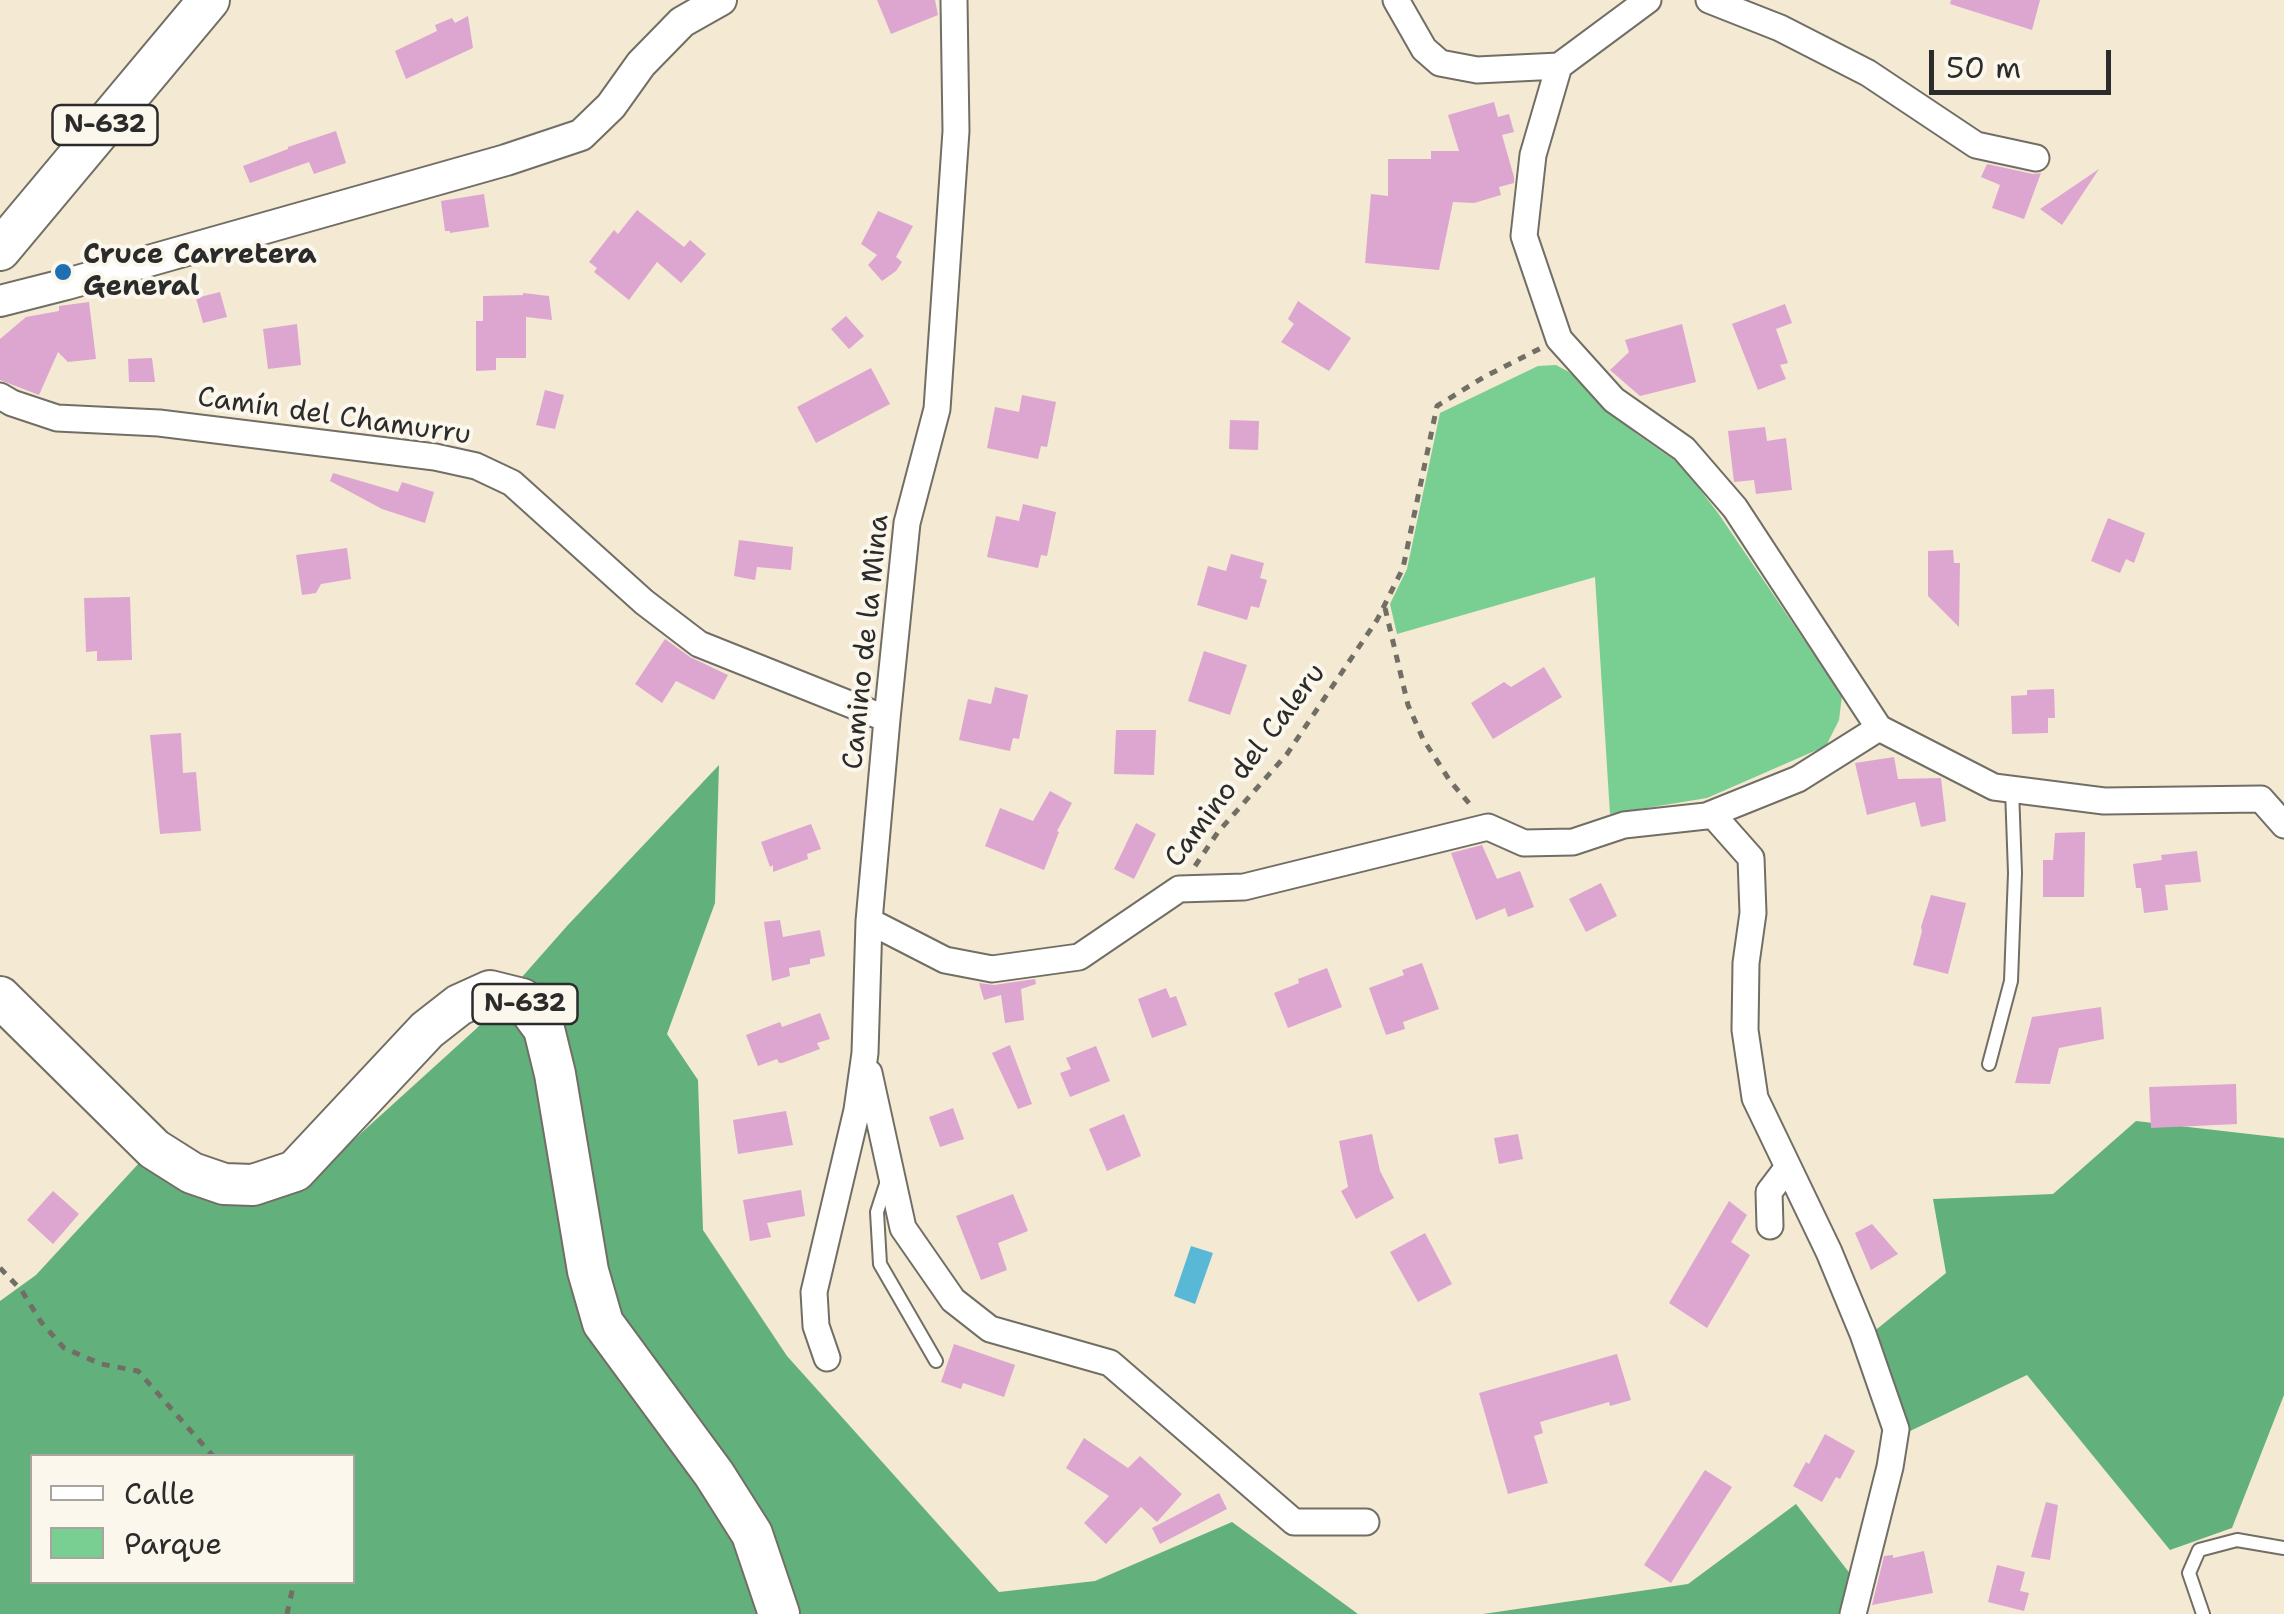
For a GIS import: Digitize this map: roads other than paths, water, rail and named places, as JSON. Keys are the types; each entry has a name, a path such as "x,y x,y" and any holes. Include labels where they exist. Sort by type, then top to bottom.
{"highway":[{"name":"N-632","path":"0,250 210,0"},
{"name":"N-632","path":"0,997 154,1149 192,1173 224,1184 253,1185 295,1171 427,1030 459,1005 490,991 522,999 544,1029 588,1271 603,1323 714,1474 752,1534 779,1614"}],"street":[{"path":"0,301 487,166 581,135 611,106 641,64 682,22 721,0"},
{"name":"Camino de la Mina","path":"865,1053 869,921 908,523 938,409 956,131 954,0"},
{"path":"1396,0 1424,49 1440,64 1477,70 1559,66 1648,0"},
{"path":"1709,0 1780,28 1868,73 1976,145 2036,158"},
{"path":"1559,66 1533,155 1524,236 1559,339 1614,400 1684,448 1736,508 1879,728 1994,786 2104,800 2261,799 2284,826"},
{"name":"Camín del Chamurru","path":"0,396 58,418 159,423 435,457 476,466 512,483 644,602 699,644 887,718"},
{"path":"869,921 946,960 992,969 1079,957 1179,890 1244,887 1488,827 1524,843 1573,842 1624,824 1712,814 1798,779 1879,728"},
{"path":"1712,814 1751,858 1753,913 1746,963 1745,1030 1755,1098 1829,1252 1896,1429 1852,1614"},
{"path":"865,1053 903,1228 953,1300 990,1329 1110,1363 1294,1522 1366,1522"},
{"path":"828,1358 816,1326 814,1292 857,1110 865,1053"},
{"path":"1770,1226 1769,1192 1788,1167"}],"lane":[{"path":"1989,1064 2010,981 2015,873 2012,789"},
{"path":"891,1169 877,1212 880,1264 936,1361"},
{"path":"2204,1614 2189,1573 2199,1550 2237,1540 2284,1548"}],"water":[{"path":"1191,1246 1213,1253 1195,1304 1174,1296"}],"place":[{"name":"Cruce Carretera General","path":"63,272"}]}
